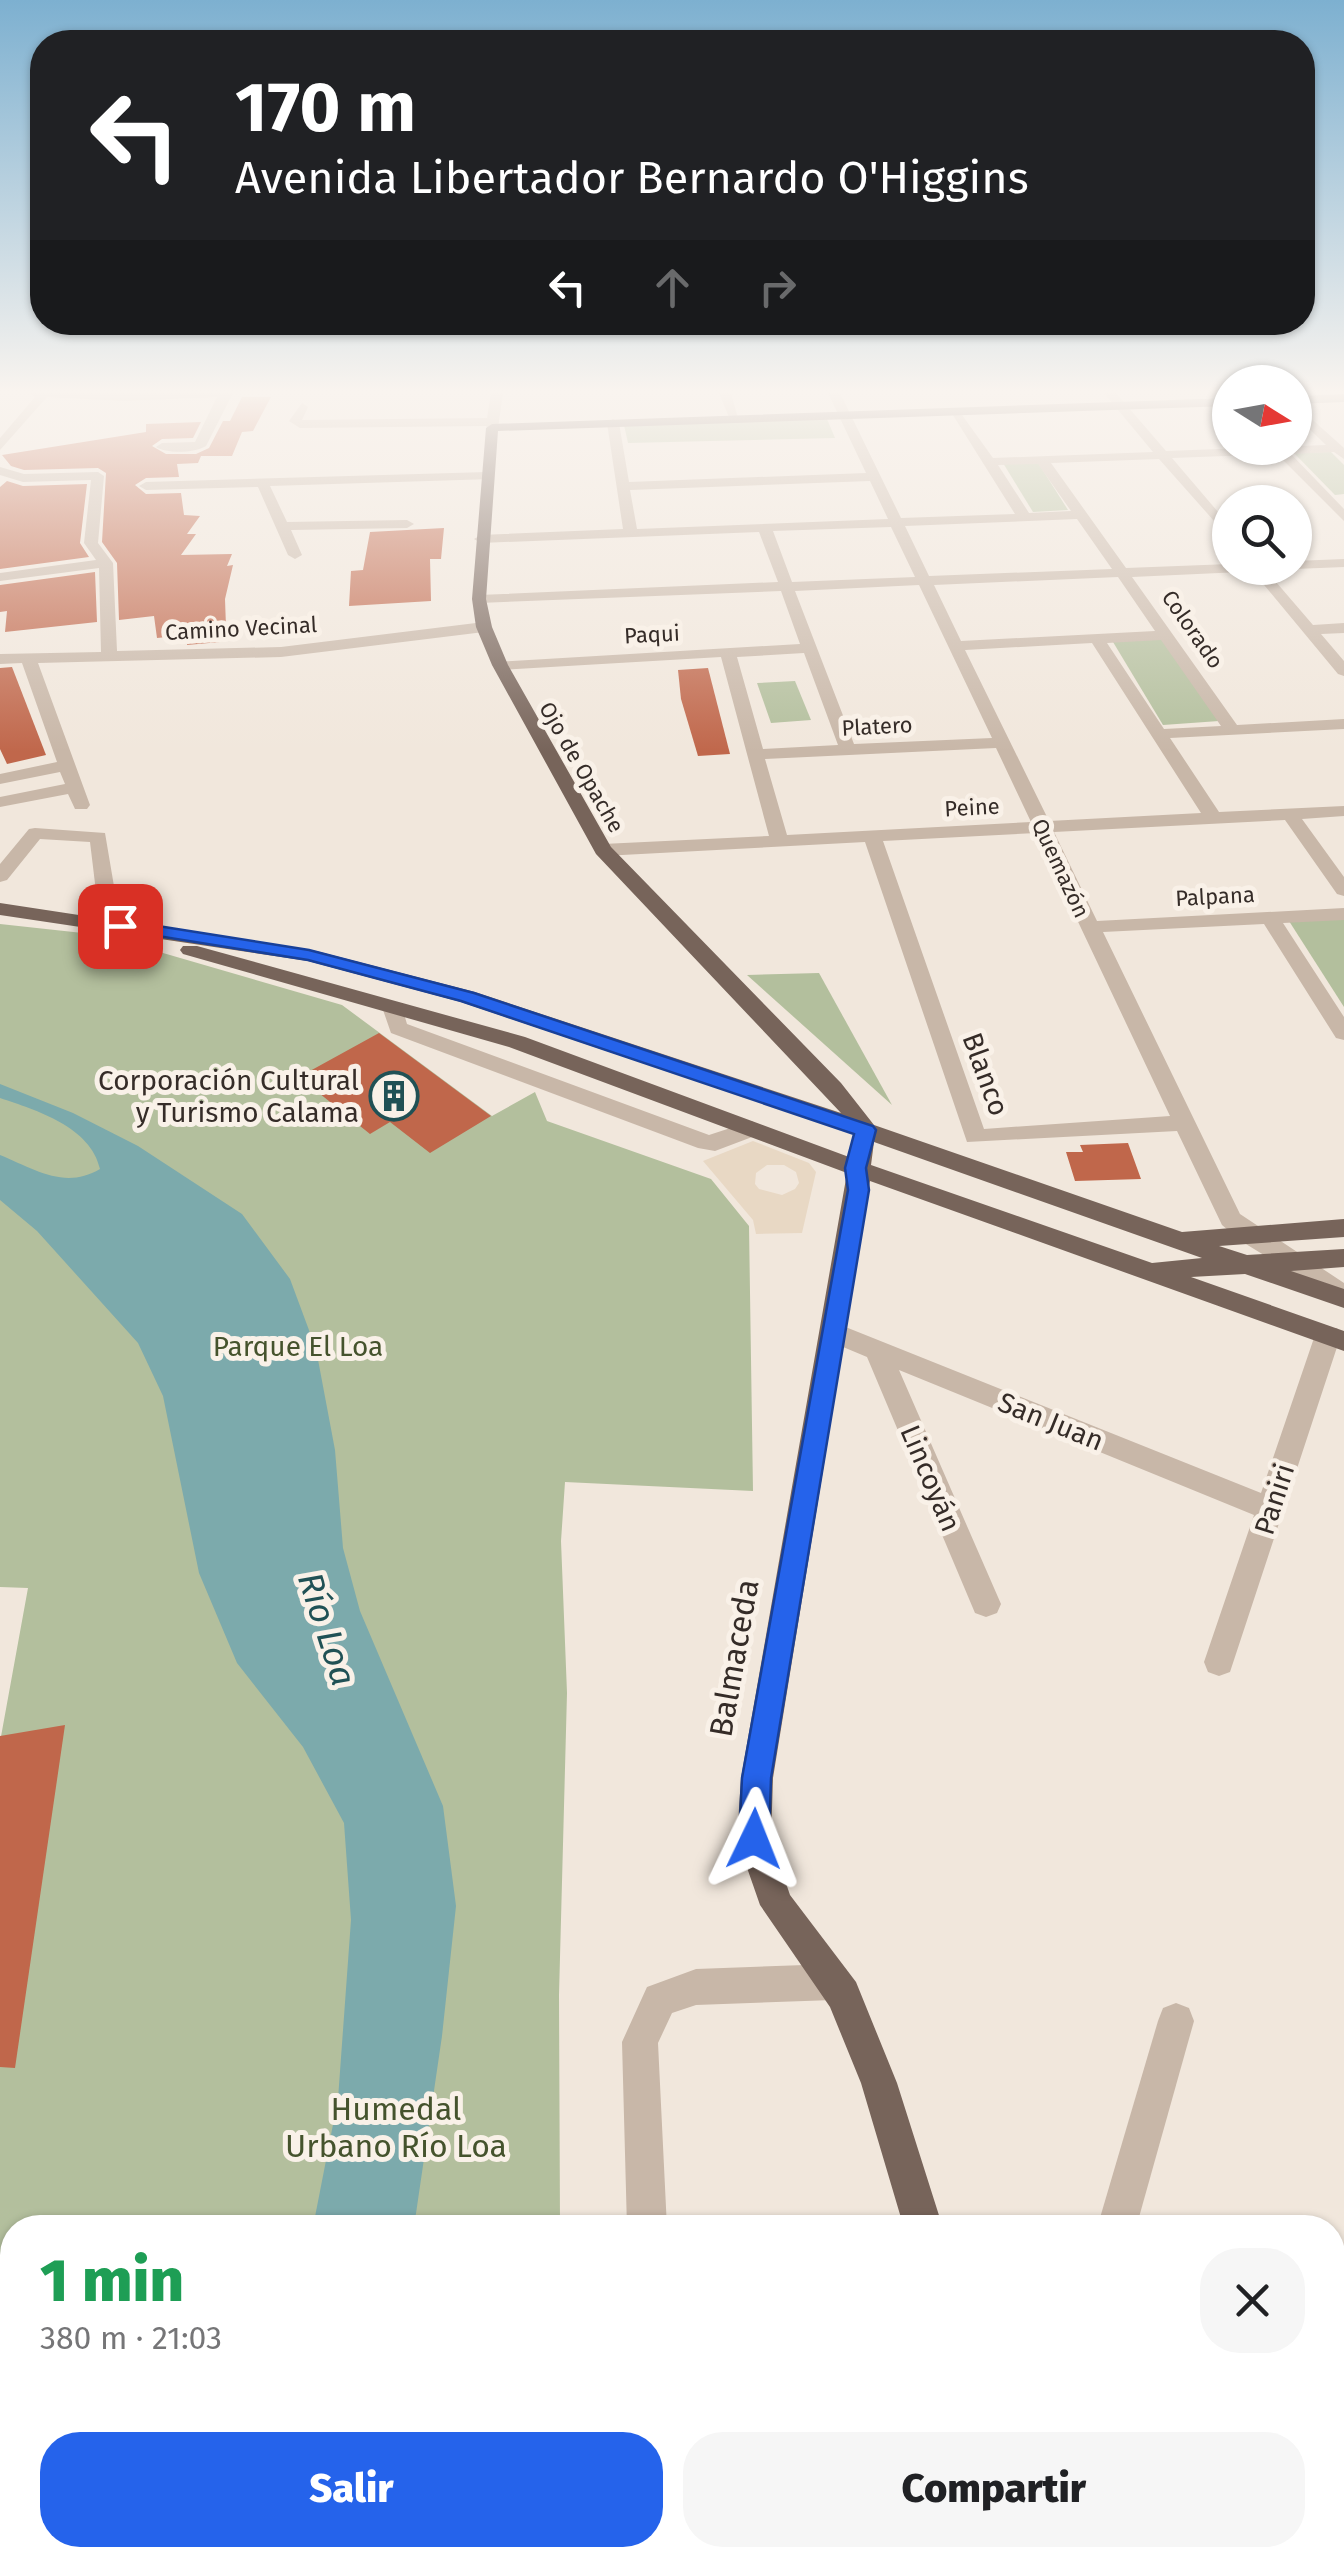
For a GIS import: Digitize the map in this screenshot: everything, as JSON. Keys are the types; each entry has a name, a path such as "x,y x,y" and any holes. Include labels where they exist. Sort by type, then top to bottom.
{"main road":[{"name":"Ojo de Opache","path":"484,513 478,599 484,627 500,665 602,850 834,1088 866,1130"},
{"path":"6,911 309,955 468,997 866,1130 1344,1297"},
{"path":"100,922 518,1042 856,1168 1336,1338"},
{"name":"Balmaceda","path":"866,1130 856,1168 858,1190 756,1778 754,1839 776,1905 843,1995 878,2083 920,2215"},
{"path":"1177,1240 1344,1228"},
{"path":"1145,1270 1253,1267 1344,1258"}],"street":[{"path":"94,513 91,544 106,564 109,657"},
{"path":"276,513 295,554"},
{"path":"628,513 631,534"},
{"name":"Quemazón","path":"891,513 1232,1219 1344,1297"},
{"path":"1022,513 1025,518"},
{"path":"481,539 1080,515"},
{"name":"Colorado","path":"1080,515 1232,728"},
{"path":"282,526 407,524"},
{"path":"765,529 848,750"},
{"path":"1312,564 1344,562"},
{"path":"0,577 106,564"},
{"path":"478,599 1212,569"},
{"path":"1272,585 1344,670"},
{"name":"Camino Vecinal","path":"0,659 281,652 484,627"},
{"path":"1310,630 1344,628"},
{"path":"955,646 1167,634"},
{"path":"1096,637 1213,816"},
{"name":"Paqui","path":"500,665 807,648"},
{"path":"728,653 779,840"},
{"path":"0,802 78,796 28,658"},
{"path":"1158,734 1344,724"},
{"name":"Platero","path":"755,754 1001,743"},
{"path":"0,778 69,766"},
{"name":"Peine","path":"602,850 1344,811"},
{"path":"1290,814 1344,890"},
{"path":"0,876 35,833 100,837 107,900 141,929"},
{"name":"Blanco","path":"872,836 975,1137 1182,1122"},
{"name":"Palpana","path":"1089,927 1344,914"},
{"path":"1272,919 1344,1033"},
{"path":"392,1007 398,1028 706,1142 715,1143 752,1129"},
{"path":"496,1063 518,1042"},
{"name":"San Juan","path":"833,1332 1270,1509"},
{"name":"Paniri","path":"1219,1662 1270,1509 1336,1338"},
{"name":"Lincoyán","path":"878,1351 986,1604"},
{"path":"647,2215 640,2042 660,2000 696,1988 833,1982"},
{"path":"1120,2215 1176,2021"}],"green space":[{"path":"1163,638 1219,721 1163,725 1113,642"},
{"path":"795,681 811,720 771,723 757,683"},
{"path":"1344,918 1344,1007 1289,921"},
{"name":"Parque El Loa","path":"0,924 101,935 342,1005 492,1116 535,1092 547,1121 711,1179 749,1226 753,1491 565,1482 561,1541 567,1693 559,1995 560,2215 0,2215 0,1742 28,1588 0,1587"},
{"path":"819,973 892,1105 747,975"}],"shaded area":[{"path":"753,1141 809,1163 816,1172 802,1233 756,1234 753,1220 703,1161","holes":["767,1165 784,1165 796,1172 799,1183 795,1189 782,1195 759,1189 755,1184 756,1173"]}],"water":[{"name":"Humedal Urbano Río Loa","path":"0,1084 73,1113 138,1146 242,1214 290,1279 316,1349 335,1450 343,1548 360,1611 443,1806 456,1906 416,2215 315,2215 338,2099 351,1920 344,1823 303,1747 237,1663 199,1573 163,1396 138,1343 37,1231 0,1200 0,1155 37,1171 74,1178 100,1169 95,1154 60,1122 0,1098"}],"building":[{"path":"0,513 84,513 80,543 89,557 0,569"},
{"path":"104,513 200,516 187,534 196,534 181,555 232,554 227,566 233,565 225,599 226,627 219,628 220,642 187,645 188,635 157,638 154,616 119,620 117,563 102,542"},
{"path":"444,528 441,559 430,559 431,601 349,606 351,571 363,570 370,532"},
{"path":"95,572 97,622 5,632 7,611 0,612 0,585"},
{"path":"12,667 46,755 7,764 0,749 0,668"},
{"path":"708,668 730,754 698,756 681,699 678,670"},
{"name":"Corporación Cultural y Turismo Calama","path":"379,1033 491,1116 430,1153 390,1122 370,1134 299,1077"},
{"path":"1128,1143 1141,1179 1075,1181 1066,1152 1083,1152 1080,1145"},
{"path":"65,1725 15,2068 0,2067 0,1736"}],"place":[{"name":"Corporación Cultural y Turismo Calama","path":"394,1096"}],"route":[{"path":"120,926 309,955 468,997 866,1130 856,1168 858,1190 756,1778 754,1839"}],"water label":[{"name":"Río Loa","path":"327,1629"}]}
